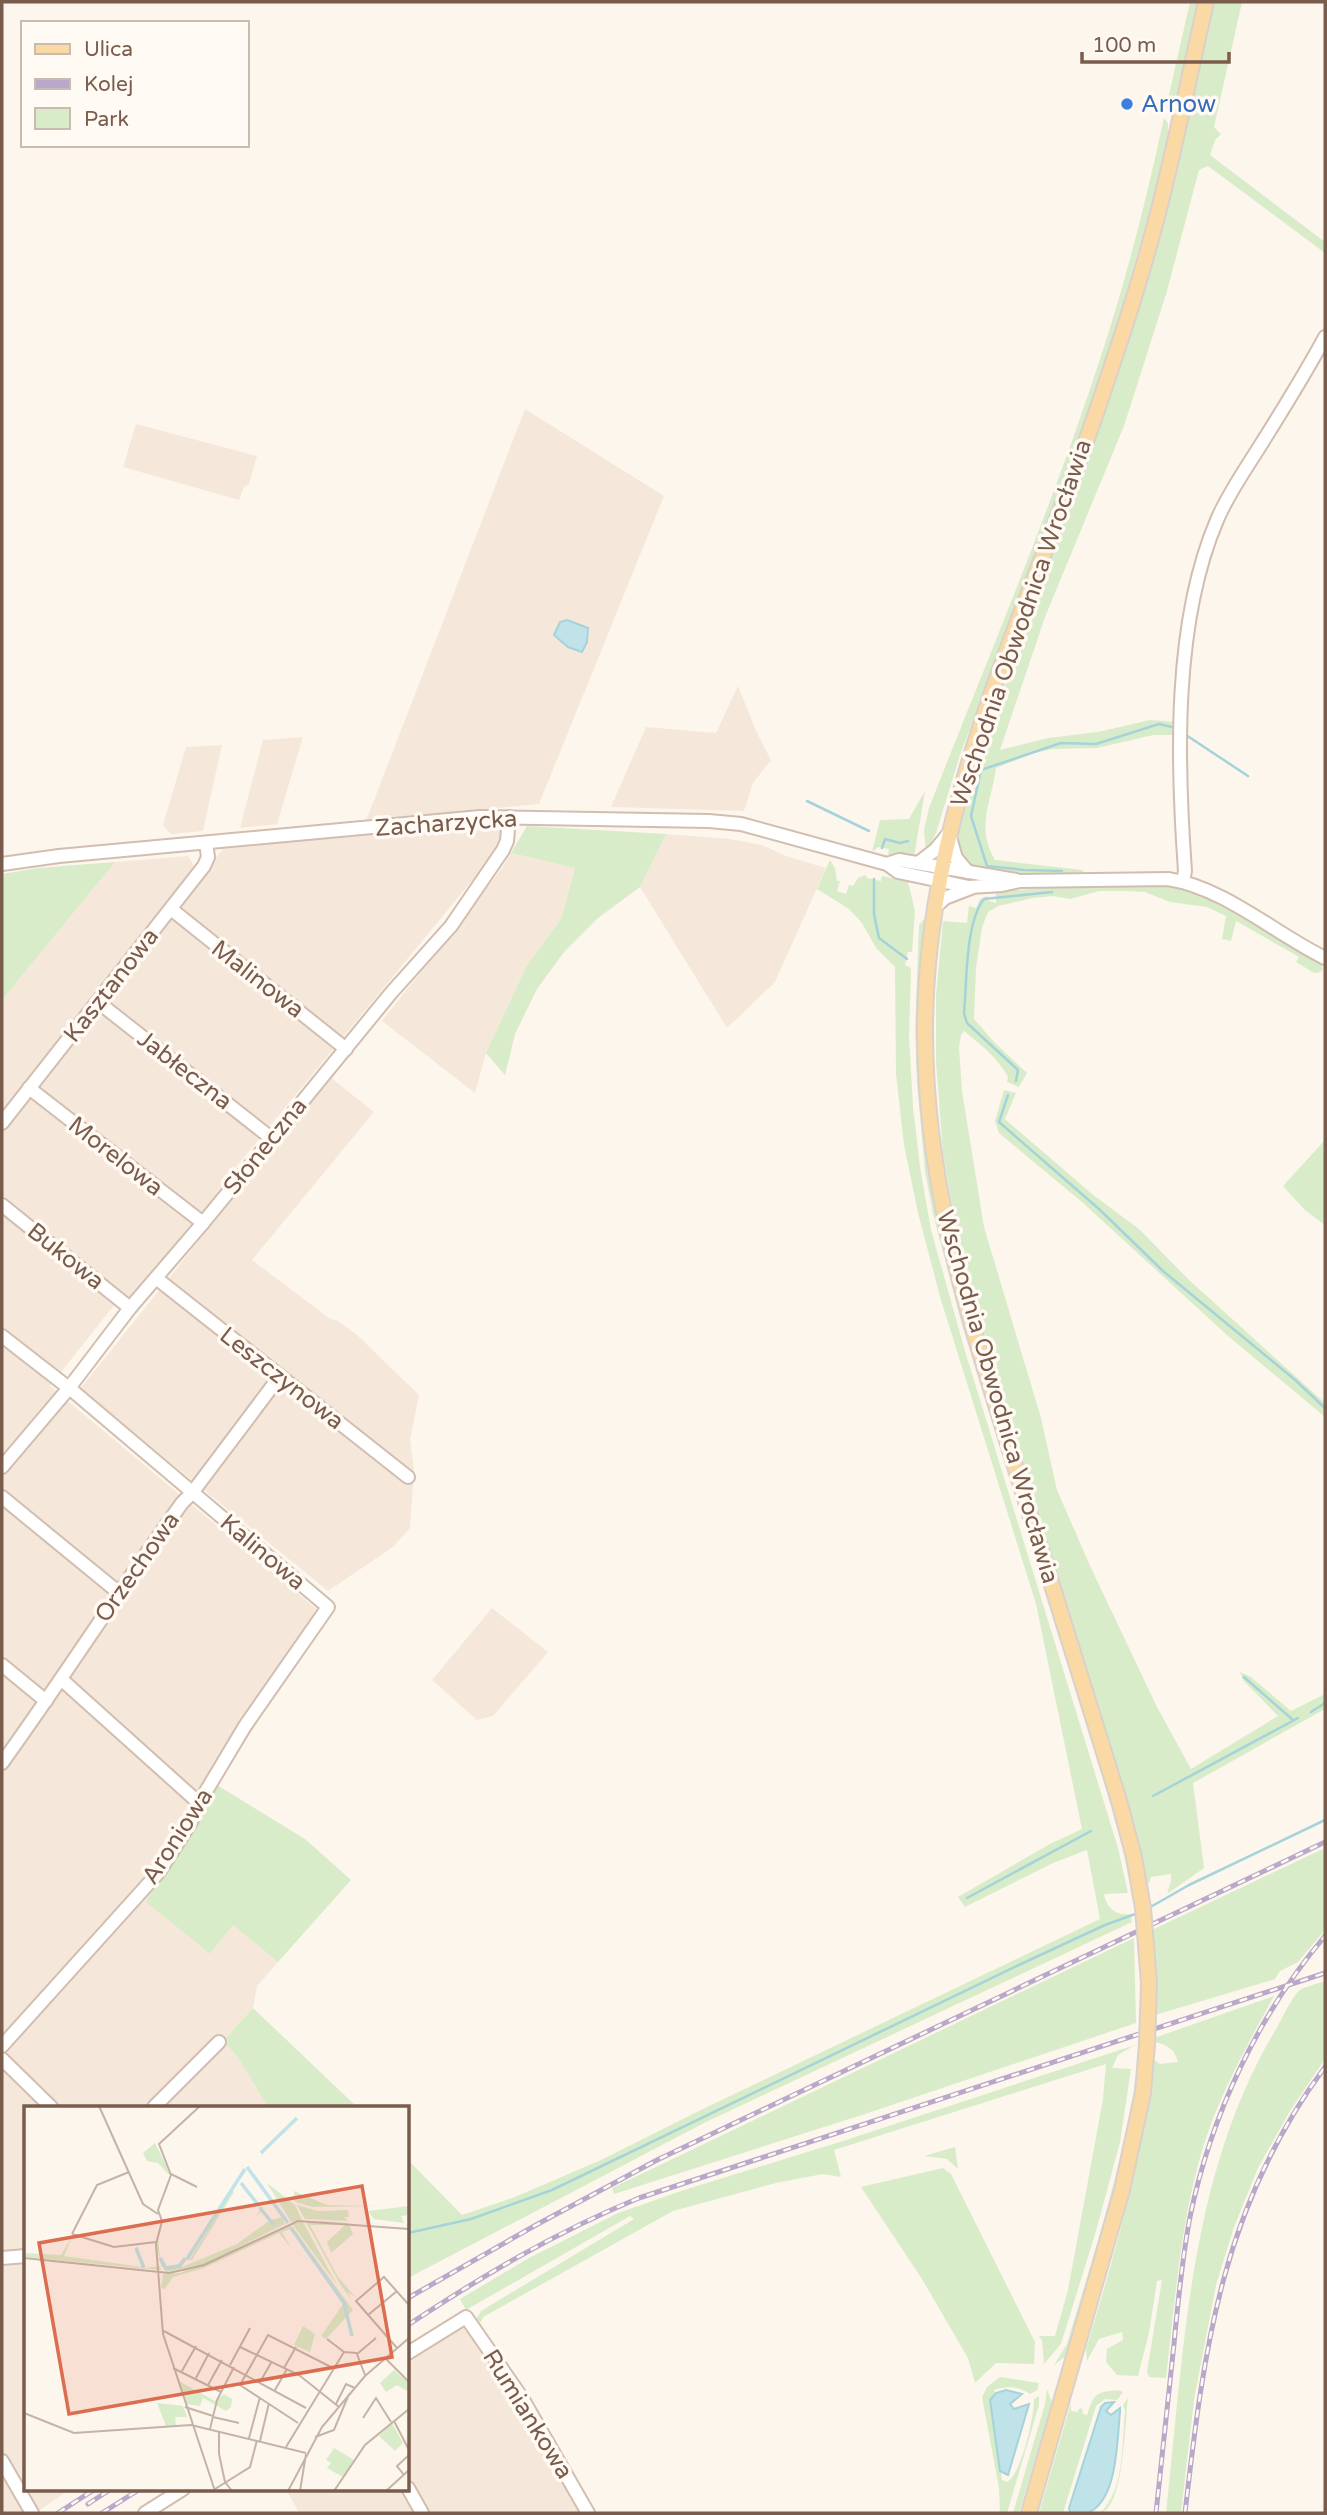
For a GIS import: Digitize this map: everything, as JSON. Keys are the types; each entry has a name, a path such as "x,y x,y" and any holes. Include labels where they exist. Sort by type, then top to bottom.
{"main road":[{"name":"Wschodnia Obwodnica Wrocławia","path":"1029,2513 1122,2190 1143,2093 1149,1983 1143,1908 1134,1857 1120,1804 990,1385 946,1229 932,1146 925,1060 925,999 940,874 963,779 979,727 1121,339 1158,210 1206,2"}],"street":[{"path":"1183,881 1185,871 1179,796 1181,706 1188,630 1202,560 1218,518 1238,481 1325,337"},
{"name":"Zacharzycka","path":"2,864 59,856 480,817 677,820 741,824 887,864 898,872 968,872 1020,881 1183,881 1213,893 1325,958"},
{"name":"Słoneczna","path":"2,1466 69,1388 130,1308 391,993 452,926 507,841 509,817"},
{"path":"918,863 935,850 949,833"},
{"path":"949,833 956,858 968,872"},
{"name":"Kasztanowa","path":"2,1123 204,866 208,857 206,843"},
{"name":"Zacharzycka","path":"887,864 899,860 918,863 973,887 1020,881"},
{"path":"935,907 945,898 973,887"},
{"name":"Malinowa","path":"171,909 346,1049"},
{"name":"Jabłeczna","path":"98,1002 271,1138"},
{"name":"Morelowa","path":"29,1088 203,1223"},
{"name":"Bukowa","path":"2,1205 130,1308"},
{"name":"Leszczynowa","path":"156,1278 408,1477"},
{"name":"Kalinowa","path":"2,1336 69,1388 328,1607"},
{"name":"Orzechowa","path":"2,1763 47,1701 117,1592 280,1376"},
{"path":"2,1497 117,1592"},
{"name":"Aroniowa","path":"2,2046 159,1872 191,1822 199,1803 245,1726 328,1607"},
{"path":"2,1665 47,1701"},
{"path":"61,1679 199,1803"},
{"path":"155,2106 219,2042"},
{"path":"2,2059 50,2106"},
{"path":"2,2258 24,2256"},
{"name":"Rumiankowa","path":"410,2352 466,2317 522,2398 588,2513"},
{"path":"2,2461 32,2513"},
{"path":"145,2513 181,2490"},
{"path":"409,2490 422,2513"}],"shaded area":[{"path":"525,409 664,496 539,804 366,821"},
{"path":"136,424 257,456 249,484 244,487 239,500 123,467"},
{"path":"738,686 771,760 753,783 744,811 611,807 646,727 716,733"},
{"path":"303,737 277,824 240,828 263,740"},
{"path":"222,745 203,831 171,834 163,825 186,747"},
{"path":"397,830 501,830 499,843 484,866 232,1172 206,1209 124,1309 115,1304 50,1386 326,1617 217,1785 146,1902 210,1954 233,1925 278,1962 257,1986 253,2008 223,2041 237,2056 267,2106 24,2106 24,2490 69,2490 36,2513 2,2513 2,1130 223,849"},
{"path":"666,834 730,839 762,845 786,856 826,868 775,982 727,1028 640,887"},
{"path":"511,853 575,868 561,919 526,967 486,1053 475,1093 382,1021"},
{"path":"188,856 194,866 2,1111 2,1000 115,862"},
{"path":"330,1077 374,1112 252,1260 329,1318 338,1321 357,1335 419,1395 410,1440 414,1471 410,1528 393,1547 328,1591 80,1389"},
{"path":"492,1608 548,1652 493,1716 477,1720 432,1680"},
{"path":"465,2325 540,2440 582,2513 427,2513 410,2483 410,2362"},
{"path":"287,2490 400,2490 413,2513 299,2513"}],"green space":[{"path":"1190,2 1197,2 1174,106 1166,108"},
{"path":"1212,2 1242,2 1214,127 1221,134 1215,140 1210,155 1325,242 1325,253 1208,166 1199,170 1167,291 1124,426 1045,617 1000,750 1048,738 1098,732 1150,720 1176,722 1175,735 1153,735 1097,748 1053,749 1037,752 996,768 985,825 989,848 995,860 1083,870 1083,875 1019,876 967,867 960,858 957,847 962,808 1120,365 1149,270"},
{"path":"1164,118 1168,123 1168,135 1153,201 1108,354 960,755 936,833 926,852 924,830 929,808 1041,525 1102,353 1136,236"},
{"path":"925,791 914,857 888,855 889,849 878,847 872,852 880,820 909,819"},
{"path":"527,826 666,834 640,887 598,918 564,952 537,989 515,1034 505,1075 486,1053 526,967 561,919 575,868 511,853"},
{"path":"830,860 835,868 837,881 840,881 837,891 846,894 849,885 853,886 858,878 865,875 867,878 881,881 882,876 908,882 915,911 912,952 908,952 905,965 911,968 909,1036 913,1107 931,1230 965,1351 1118,1848 1128,1893 1104,1894 1105,1899 1109,1907 1116,1912 1130,1914 1132,1922 706,2122 410,2277 410,2162 462,2215 515,2197 601,2160 1100,1919 1087,1850 1053,1863 965,1907 958,1897 1050,1844 1082,1829 1036,1604 941,1300 918,1213 904,1145 896,1074 895,967 876,948 862,923 849,909 817,889"},
{"path":"115,862 2,1000 2,874 38,868"},
{"path":"1101,884 1176,885 1209,897 1312,958 1321,964 1323,969 1314,973 1296,962 1299,957 1236,921 1231,941 1222,939 1226,916 1207,907 1170,902 1145,892 1128,891 1099,891 1070,899 1053,896 1033,898 998,906 988,912 982,927 976,968 974,1019 1027,1073 1019,1087 1007,1082 1008,1077 1004,1070 982,1046 964,1031 961,1035 959,1047 962,1091 984,1227 1041,1418 1057,1490 1157,1707 1191,1769 1278,1716 1243,1680 1240,1672 1251,1677 1291,1711 1325,1694 1325,1709 1193,1783 1204,1868 1167,1894 1171,1874 1151,1877 1145,1885 1127,1803 990,1361 958,1240 943,1153 936,1062 936,995 943,921 967,923 969,906 976,908 980,899 987,896 989,901 996,903 996,892 1053,887 1101,887"},
{"path":"925,918 918,1006 919,1097 929,1174 944,1250 964,1325 1117,1818 1132,1893 1106,1789 962,1325 933,1214 925,1171 917,1083 915,1030 919,925"},
{"path":"1004,1090 1016,1093 1005,1119 1092,1194 1139,1229 1189,1280 1325,1403 1325,1417 1228,1336 1082,1202 999,1133 995,1121"},
{"path":"1325,1140 1325,1225 1305,1210 1283,1186"},
{"path":"217,1785 305,1839 351,1880 278,1962 233,1925 210,1954 146,1902"},
{"path":"1325,1848 1325,1930 1298,1962 1280,1971 1275,1979 1155,2015 1152,1930"},
{"path":"1134,1938 1136,2023 865,2114 614,2194 612,2188"},
{"path":"1325,1981 1325,2059 1290,2111 1258,2168 1234,2227 1216,2285 1194,2400 1181,2513 1166,2513 1195,2265 1207,2204 1224,2144 1246,2086 1290,2003 1300,1990"},
{"path":"1274,1996 1225,2091 1202,2151 1183,2235 1166,2378 1149,2377 1147,2372 1162,2280 1157,2281 1149,2333 1138,2376 1117,2375 1106,2362 1107,2349 1123,2340 1122,2332 1099,2339 1087,2361 1086,2349 1135,2169 1153,2059 1160,2064 1178,2062 1172,2050 1154,2042 1154,2038"},
{"path":"253,2008 356,2106 267,2106 237,2056 223,2041"},
{"path":"1135,2045 1118,2055 1112,2068 1131,2069 1120,2142 1061,2344 1044,2364 1039,2336 1055,2336 1068,2290 1103,2099 1106,2064 834,2150 841,2177 823,2174 776,2183 673,2211 483,2317 481,2322 476,2320 481,2311 634,2219 630,2216 466,2310 460,2299 529,2258 618,2213"},
{"path":"1137,2068 1131,2123 1120,2170 1066,2356 1054,2365 1067,2344 1107,2208"},
{"path":"955,2147 958,2169 947,2159 924,2156"},
{"path":"943,2168 951,2174 1035,2342 1034,2364 996,2363 975,2383 968,2358 922,2279 861,2187"},
{"path":"1000,2377 1039,2383 1037,2390 1030,2394 1012,2388 994,2390 996,2393 990,2400 1002,2480 1007,2482 1018,2468 1029,2431 1034,2399 1039,2396 1039,2405 1007,2513 1000,2513 999,2488 982,2397 987,2387"},
{"path":"1047,2389 1052,2403 1019,2513 1013,2513 1045,2404"},
{"path":"1118,2390 1123,2392 1117,2400 1105,2399 1096,2406 1063,2513 1039,2513 1071,2403 1071,2411 1077,2412 1082,2408 1083,2414 1087,2415 1096,2395"},
{"path":"1128,2398 1119,2481 1108,2508 1100,2513 1114,2492 1118,2479 1125,2410 1123,2405"}],"water":[{"path":"567,620 588,628 587,642 582,652 568,647 554,635 560,622"},
{"path":"1006,2390 1022,2394 1010,2404 1014,2409 1029,2404 1008,2475 1000,2471 990,2400 996,2393"},
{"path":"1114,2402 1106,2411 1111,2415 1120,2408 1114,2468 1105,2496 1097,2507 1087,2513 1070,2513 1069,2508 1101,2407 1105,2403"}],"waterway":[{"path":"1062,871 987,866 971,816 981,770 1061,743 1096,744 1159,724 1172,727"},
{"path":"1186,735 1248,776"},
{"path":"807,801 869,831"},
{"path":"882,848 885,839 900,843 908,841"},
{"path":"874,879 874,914 879,938 907,959"},
{"path":"1016,1081 1018,1070 967,1023 964,1013 970,937 984,899 1052,892"},
{"path":"1008,1095 999,1122 1099,1209 1163,1271 1294,1379 1325,1408"},
{"path":"1244,1677 1293,1720"},
{"path":"1311,1712 1325,1703"},
{"path":"1153,1796 1298,1718"},
{"path":"1147,1909 1189,1885 1325,1820"},
{"path":"967,1898 1091,1831"},
{"path":"410,2233 471,2219 552,2190 1021,1964 1105,1925 1138,1913"}],"railway":[{"path":"410,2297 657,2160 1325,1842"},
{"path":"1156,2513 1182,2264 1199,2179 1224,2104 1258,2033 1301,1967 1325,1936"},
{"path":"410,2324 520,2256 639,2198 1325,1973"},
{"path":"1185,2513 1210,2336 1240,2225 1262,2172 1290,2119 1325,2067"},
{"path":"58,2513 93,2490"},
{"path":"88,2504 109,2490"},
{"path":"102,2513 138,2490"}],"place":[{"name":"Arnow","path":"1127,104"}]}
